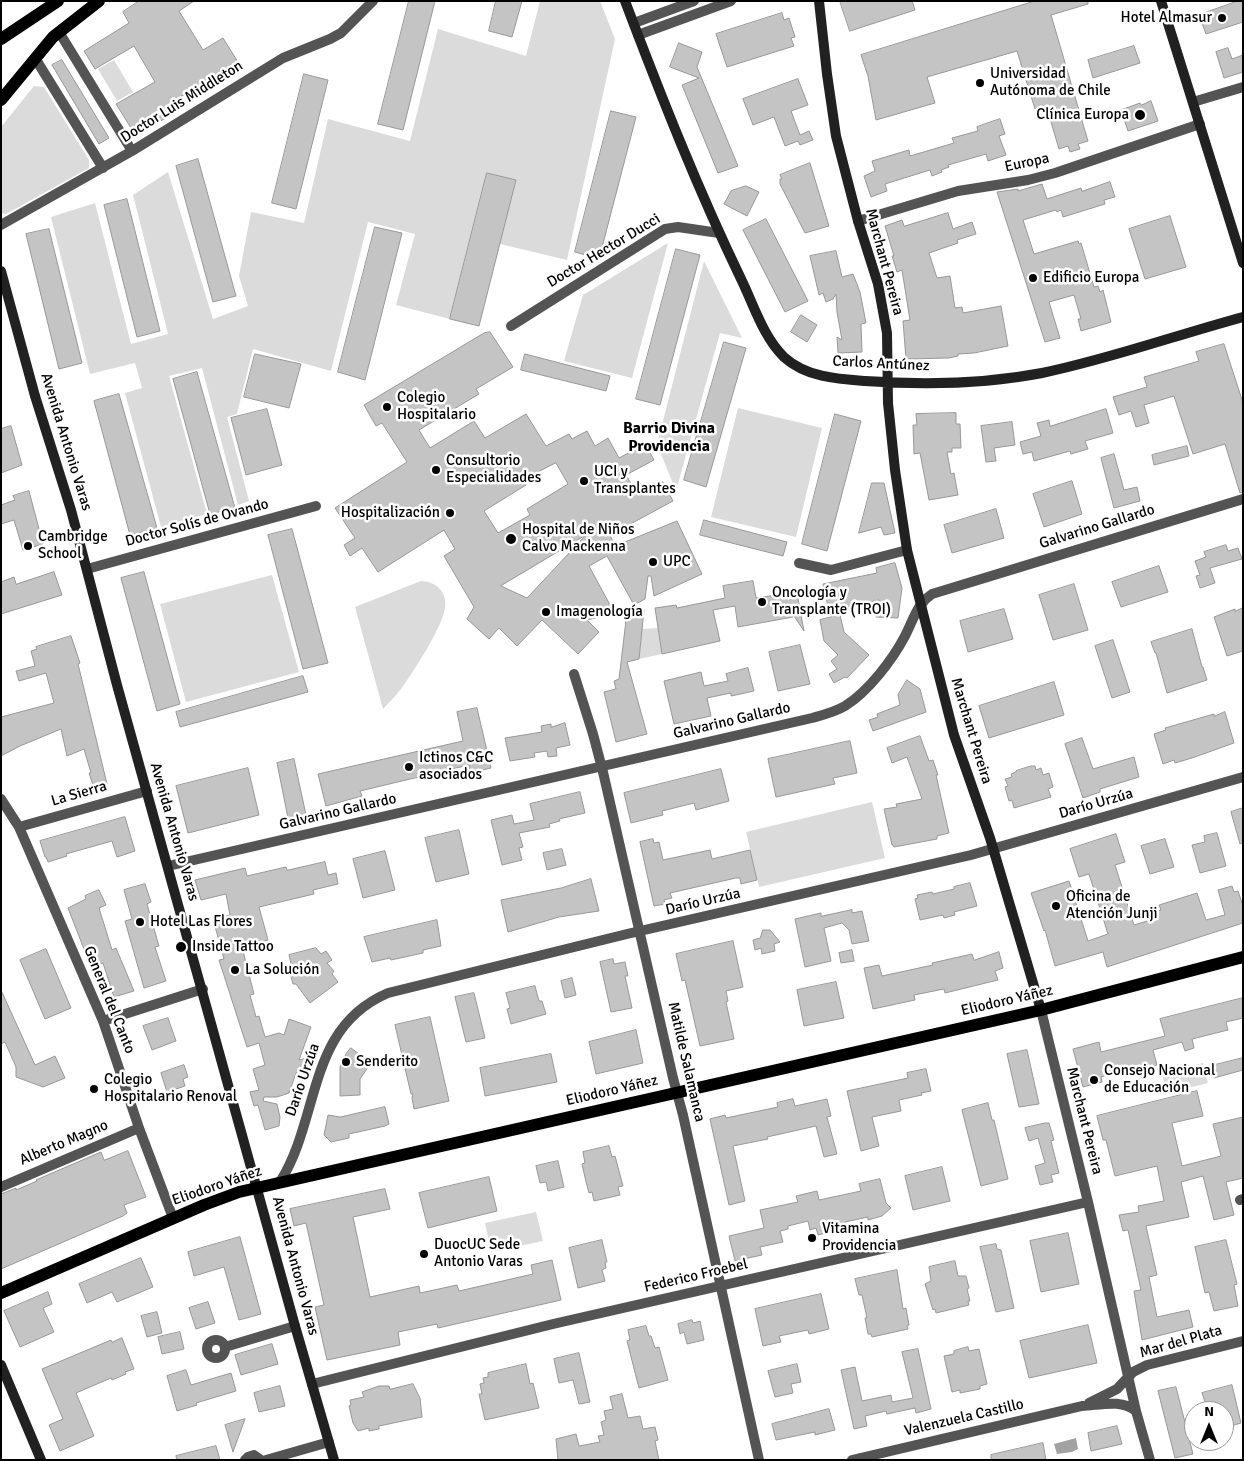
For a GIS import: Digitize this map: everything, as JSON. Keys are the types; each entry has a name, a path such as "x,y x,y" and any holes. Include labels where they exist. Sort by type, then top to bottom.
{"main road":[{"path":"1,39 58,1"},
{"path":"1,100 35,58 60,32 99,1"},
{"name":"Eliodoro Yáñez","path":"1,1293 212,1202 258,1187 1041,1010 1243,956"}],"street":[{"name":"Doctor Luis Middleton","path":"1,224 132,151 283,58 341,33 372,1"},
{"name":"Carlos Antúnez","path":"625,1 672,123 719,233 769,337 784,357 808,372 841,379 888,382 982,381 1043,373 1243,317"},
{"path":"634,23 694,1"},
{"path":"638,35 731,1"},
{"name":"Marchant Pereira","path":"819,1 836,136 858,221 878,284 882,307 888,346 888,403 894,470 907,550 952,728 993,850 1041,1010 1136,1411 1150,1460"},
{"path":"1162,1 1243,263"},
{"path":"60,32 132,151"},
{"path":"35,58 103,168"},
{"path":"1193,102 1243,87"},
{"name":"Europa","path":"858,221 958,191 1028,180 1055,173 1200,124"},
{"name":"Doctor Hector Ducci","path":"511,326 665,229 678,227 719,233"},
{"name":"Avenida Antonio Varas","path":"1,271 35,396 69,502 147,791 334,1460"},
{"name":"Galvarino Gallardo","path":"168,866 812,718 844,707 862,692 891,658 905,636 920,603 940,591 1243,499"},
{"name":"Doctor Solís de Ovando","path":"87,569 316,506"},
{"path":"799,563 830,570 907,550"},
{"name":"Matilde Salamanca","path":"574,674 602,766 760,1460"},
{"name":"Darío Urzúa","path":"280,1182 292,1162 329,1048 343,1025 364,1006 378,997 398,990 640,932 993,850 1243,777"},
{"name":"La Sierra","path":"20,827 147,791"},
{"name":"General del Canto","path":"1,799 20,827 103,1021 139,1128 174,1218"},
{"path":"103,1021 203,989"},
{"name":"Alberto Magno","path":"1,1187 139,1128"},
{"name":"Federico Froebel","path":"312,1384 553,1324 1088,1202"},
{"path":"225,1346 295,1326"},
{"name":"Mar del Plata","path":"1129,1376 1139,1368 1158,1361 1243,1341"},
{"path":"1,1365 41,1460"},
{"name":"Valenzuela Castillo","path":"1082,1406 1116,1389 1129,1376"},
{"name":"Valenzuela Castillo","path":"852,1460 1082,1406 1121,1404 1130,1406 1136,1411"},
{"path":"266,1460 328,1442"},
{"path":"245,1460 254,1455 261,1460"}],"shaded area":[{"path":"540,1 600,1 615,39 567,260 500,244 516,180 487,173 450,319 396,305 415,234 368,222 331,371 253,349 237,414 227,417 249,501 238,505 202,368 169,376 207,514 161,527 125,393 142,388 135,363 90,374 51,217 95,203 131,344 168,334 133,195 168,172 213,319 248,306 239,276 251,212 304,223 328,119 410,141 438,29 526,56"},
{"path":"114,60 133,92 117,101 98,69"},
{"path":"34,86 44,87 89,160 89,168 6,214 1,213 1,127"},
{"path":"668,243 632,378 564,361 583,295"},
{"path":"704,261 742,338 720,333 676,491 657,444"},
{"path":"738,408 822,428 796,537 711,517"},
{"path":"272,575 299,672 186,702 160,604"},
{"path":"421,581 436,585 442,592 445,602 443,617 413,672 399,692 383,709 355,607"},
{"path":"658,628 662,654 639,659 642,629"},
{"path":"872,802 885,858 759,887 746,832"},
{"path":"1203,1063 1208,1083 1167,1093 1162,1073"},
{"path":"536,1212 543,1241 491,1252 485,1223"},
{"path":"1076,1438 1078,1449 1072,1452 1057,1454 1054,1444"}],"building":[{"path":"139,1 194,1 179,11 203,50 223,38 243,70 213,89 210,84 199,92 181,96 187,105 136,136 116,104 155,82 134,46 95,69 84,51 129,23 123,12"},
{"path":"409,1 435,1 403,130 378,124"},
{"path":"496,1 522,1 512,37 489,31"},
{"path":"840,1 912,1 915,10 850,31"},
{"path":"1035,1 1088,1 1088,4 1051,15 1088,141 1078,144 1080,149 1070,152 1068,146 1059,149 1046,105 1035,109 1017,51 927,77 935,103 876,120 868,76 861,55"},
{"name":"Hotel Almasur","path":"1238,1 1243,1 1243,22 1206,34 1199,15"},
{"path":"782,13 784,20 789,18 795,37 791,38 794,46 727,67 716,34"},
{"path":"679,43 702,52 697,67 738,166 718,173 682,85 699,78 670,67"},
{"path":"1134,46 1140,63 1093,78 1088,60"},
{"path":"1228,48 1232,59 1243,55 1243,72 1224,78 1216,52"},
{"path":"62,60 109,138 99,144 52,65"},
{"path":"304,74 328,80 296,209 272,203"},
{"path":"798,79 808,105 791,111 800,135 809,131 813,140 800,145 798,141 785,146 774,117 753,125 743,99"},
{"name":"Clínica Europa","path":"1151,101 1158,121 1128,131 1121,110"},
{"path":"611,111 636,117 599,259 575,252"},
{"path":"1000,119 1005,134 999,136 1006,155 988,161 986,154 948,165 949,167 941,170 942,172 932,176 930,170 885,184 887,191 871,197 864,176 875,171 872,161 909,150 910,156 954,143 952,138 978,131 977,127"},
{"path":"198,159 236,296 213,302 176,166"},
{"path":"810,163 829,226 805,233 780,184 780,179 782,179 780,175"},
{"path":"487,173 516,180 479,326 450,319"},
{"path":"1110,182 1115,197 1104,200 1105,204 1063,217 1061,210 1057,212 1056,210 1023,220 1034,254 1078,241 1079,244 1081,243 1094,287 1098,286 1100,292 1103,290 1111,322 1081,331 1078,319 1081,319 1074,295 1049,302 1060,338 1045,342 997,192 1018,189 1018,191 1042,184 1047,199 1081,188 1082,191"},
{"path":"746,186 759,192 747,216 724,204 731,191"},
{"path":"127,199 160,331 137,337 104,205"},
{"path":"948,213 953,229 972,222 976,234 957,240 958,243 929,253 937,278 950,276 955,308 962,307 963,313 1001,306 1008,346 974,353 958,354 958,356 949,358 906,359 903,321 910,320 902,270 897,272 885,226 902,220 904,226"},
{"path":"1170,216 1186,267 1145,279 1129,229"},
{"path":"766,219 808,301 785,312 743,230"},
{"path":"375,227 402,233 365,380 338,372"},
{"path":"49,229 82,363 59,369 26,234"},
{"path":"676,249 700,255 660,405 636,399"},
{"path":"836,251 842,277 853,274 860,292 866,323 861,324 862,352 838,353 837,337 842,340 836,294 833,299 826,302 823,293 819,295 810,256"},
{"path":"801,315 817,325 807,342 791,332"},
{"path":"490,332 513,367 476,389 479,394 419,430 430,448 474,421 485,438 526,414 546,446 569,434 572,439 587,431 595,446 608,438 619,458 645,444 654,460 626,475 637,494 659,482 663,482 673,501 610,535 615,546 677,521 702,574 654,596 651,576 648,576 645,599 634,605 607,556 589,566 609,603 609,612 604,616 587,620 599,632 578,654 542,620 517,646 499,628 489,639 467,619 474,607 444,556 455,549 444,530 378,572 362,548 350,556 344,545 355,538 335,508 407,462 382,423 376,426 364,405 484,333","holes":["556,463 568,484 527,509 530,515 498,533 484,511 526,485 523,480","586,535 527,598 501,586"]},
{"path":"724,342 746,348 706,487 684,480"},
{"path":"1224,344 1243,403 1243,492 1240,493 1225,444 1193,454 1174,396 1144,405 1149,423 1136,427 1131,411 1119,415 1113,397 1147,387 1144,377 1199,361 1196,352"},
{"path":"255,354 301,364 289,408 244,397"},
{"path":"525,354 610,376 606,391 521,370"},
{"path":"197,372 235,508 210,514 173,379"},
{"path":"119,394 157,528 130,535 94,401"},
{"path":"267,409 282,465 246,475 231,418"},
{"path":"1106,409 1113,433 1085,441 1088,449 1071,454 1070,451 1034,461 1032,452 1023,454 1020,442 1041,436 1037,423 1049,420 1050,426"},
{"path":"956,413 956,424 960,424 961,448 952,448 952,452 947,452 951,474 954,473 958,495 929,500 920,453 914,454 913,425 917,425 916,414"},
{"path":"835,414 861,421 827,551 802,544"},
{"path":"1012,422 1015,445 994,448 996,461 986,462 981,426"},
{"path":"11,426 22,465 1,473 1,429"},
{"path":"1187,446 1189,456 1154,465 1152,455"},
{"path":"1114,454 1124,490 1137,487 1140,501 1114,508 1101,458"},
{"path":"1072,481 1082,514 1044,527 1033,494"},
{"path":"872,483 884,483 895,533 884,535 881,527 859,533"},
{"path":"29,491 43,544 23,550 14,520 1,524 1,505 15,500 13,496"},
{"path":"996,509 1004,538 952,553 944,525"},
{"path":"704,520 787,542 783,556 700,535"},
{"path":"292,529 328,663 303,669 268,535"},
{"path":"1226,545 1228,551 1238,548 1242,559 1210,568 1215,583 1200,588 1196,576 1200,575 1195,561 1206,557 1204,552"},
{"path":"895,563 902,588 898,618 876,617 879,600 847,607 849,610 830,615 823,584 877,573 876,568"},
{"path":"1159,566 1168,592 1121,607 1112,582"},
{"path":"54,572 62,595 1,614 1,582 14,577 16,584"},
{"path":"144,572 180,704 157,711 121,578"},
{"path":"753,581 756,598 776,595 775,591 796,588 804,631 792,613 793,617 738,627 735,606 713,610 720,641 662,654 655,608 676,605 677,608 725,598 723,586"},
{"path":"1074,584 1088,630 1053,640 1039,595"},
{"path":"1243,608 1243,651 1227,656 1214,617"},
{"path":"1004,609 1013,639 968,652 960,621"},
{"path":"644,610 639,659 627,662 647,734 616,742 604,692 616,689 614,681 619,679 627,612"},
{"path":"840,615 844,632 869,655 847,678 845,677 834,683 829,674 837,669 831,661 838,655 824,641 820,620"},
{"path":"1192,629 1207,680 1167,693 1151,642"},
{"path":"71,636 80,663 78,664 107,784 94,788 84,749 67,756 61,729 1,756 1,717 54,703 46,673 19,681 16,671 35,666 31,651 37,649 36,647"},
{"path":"1113,640 1130,692 1112,698 1095,646"},
{"path":"800,645 810,684 778,691 769,652"},
{"path":"748,668 754,691 731,696 731,693 707,698 711,716 674,724 664,681 701,672 704,686 728,681 726,674"},
{"path":"303,676 308,692 180,727 176,712"},
{"path":"907,680 920,689 926,712 873,731 869,720 878,717 877,714 900,705 898,695"},
{"path":"1054,682 1064,715 989,738 979,706"},
{"path":"477,708 491,768 470,773 469,765 360,791 362,796 326,806 318,774 463,741 457,712"},
{"path":"1225,712 1234,743 1192,758 1175,763 1174,760 1163,764 1154,734 1166,730 1165,728"},
{"path":"565,723 570,745 556,748 557,756 548,757 547,751 534,753 535,757 510,761 505,738 542,732 541,726 551,724 551,727"},
{"path":"920,736 929,761 933,760 938,775 936,775 949,833 937,836 937,839 894,847 884,809 897,807 896,804 922,799 907,757 892,763 887,748"},
{"path":"1082,738 1093,769 1134,757 1139,777 1100,789 1100,792 1083,798 1065,744"},
{"path":"850,741 857,773 833,778 835,784 776,797 768,759"},
{"path":"294,759 306,815 288,818 277,763"},
{"path":"1035,766 1036,770 1041,768 1043,775 1049,773 1053,787 1048,789 1051,797 1014,808 1012,800 1009,801 1005,787 1008,786 1005,779 1012,777 1011,774 1016,771"},
{"path":"248,768 259,815 188,833 176,786"},
{"path":"721,769 729,801 696,810 694,803 662,811 663,815 631,823 624,793"},
{"path":"580,792 585,813 559,819 560,821 549,824 550,827 519,833 523,847 519,848 522,860 502,865 491,820 512,815 514,824 534,820 530,804"},
{"path":"1243,808 1243,843 1240,844 1231,812"},
{"path":"125,817 135,851 117,857 112,841 66,854 67,856 48,862 45,857 40,841"},
{"path":"459,830 469,874 436,882 425,838"},
{"path":"1217,833 1226,866 1200,873 1192,845 1205,842 1204,836"},
{"path":"1116,834 1125,862 1115,865 1134,925 1154,919 1152,912 1161,910 1159,905 1197,893 1206,920 1225,915 1218,890 1232,886 1234,892 1238,891 1243,906 1243,923 1107,967 1103,952 1055,966 1045,930 1031,893 1069,881 1088,941 1108,934 1089,874 1079,877 1070,849"},
{"path":"653,839 654,843 659,842 663,860 710,850 712,859 750,850 757,880 741,884 740,878 736,878 670,893 672,898 664,900 665,904 654,906 640,842"},
{"path":"1165,839 1174,867 1150,874 1141,846"},
{"path":"562,849 566,865 547,870 543,853"},
{"path":"385,851 395,890 363,898 353,859"},
{"path":"325,862 328,875 336,873 338,884 313,890 314,894 259,907 268,940 242,947 254,994 250,995 256,1017 259,1016 265,1037 279,1033 284,1035 289,1019 311,1027 299,1060 307,1058 303,1071 296,1073 289,1093 277,1097 264,1097 263,1101 277,1104 280,1117 279,1126 265,1130 258,1105 254,1106 250,1092 259,1090 253,1069 265,1065 259,1043 247,1047 219,960 224,959 213,919 230,915 226,894 201,900 195,880 245,868 247,876 286,867 287,870"},
{"path":"591,879 599,911 559,917 508,932 501,900 561,888"},
{"path":"970,883 977,906 954,912 955,915 944,918 943,915 920,920 915,899 918,898 917,895 932,892 933,894"},
{"path":"145,884 151,902 147,904 159,946 155,947 166,981 144,988 125,921 132,919 124,890"},
{"path":"99,890 106,905 99,908 112,950 116,948 134,991 114,997 103,963 91,967 68,908 86,899 85,896"},
{"path":"852,910 852,913 862,911 869,941 852,944 849,930 842,923 824,928 831,961 805,967 795,919 821,913 821,916"},
{"path":"437,920 441,946 423,950 423,953 372,962 364,937"},
{"path":"763,930 770,930 780,942 774,944 775,951 762,954 761,948 755,950 753,940 760,938"},
{"path":"733,941 743,987 726,991 728,1001 726,1002 734,1039 700,1046 685,980 682,981 676,954"},
{"path":"316,948 321,954 326,951 332,960 327,963 334,971 332,974 338,982 310,1003 296,984 293,984 290,973 293,972 289,955"},
{"path":"46,949 71,1008 45,1019 20,960"},
{"path":"852,950 854,961 841,963 839,953"},
{"path":"999,952 1003,968 995,971 998,980 945,993 944,989 914,995 915,1000 873,1009 864,968 879,965 882,976 972,954 974,960"},
{"path":"613,959 614,964 625,962 628,976 625,976 632,1008 611,1012 600,962"},
{"path":"572,978 576,995 565,998 561,981"},
{"path":"836,982 844,1018 804,1026 797,990"},
{"path":"535,986 539,1001 542,1001 546,1014 511,1024 507,1009 510,1008 506,993"},
{"path":"1,990 35,1065 55,1056 65,1078 43,1087 16,1077 16,1067 5,1042 1,1044"},
{"path":"474,993 485,1038 466,1042 455,997"},
{"path":"1243,998 1243,1018 1226,1022 1228,1030 1192,1039 1194,1048 1185,1051 1182,1042 1153,1050 1157,1065 1122,1074 1121,1071 1101,1077 1102,1082 1083,1087 1073,1049 1099,1042 1101,1052 1165,1036 1160,1019"},
{"path":"430,1017 449,1101 414,1109 413,1094 411,1094 395,1025"},
{"path":"168,1018 176,1041 152,1050 143,1026"},
{"path":"636,1030 643,1063 596,1074 589,1042"},
{"path":"351,1048 371,1063 360,1079 360,1095 340,1096 340,1067"},
{"path":"1027,1050 1039,1104 1019,1107 1007,1054"},
{"path":"551,1054 557,1082 485,1096 480,1068"},
{"path":"1243,1058 1243,1070 1214,1078 1211,1066"},
{"path":"184,1065 188,1077 183,1079 185,1086 167,1092 161,1073"},
{"path":"926,1069 931,1091 899,1100 901,1111 872,1117 879,1146 861,1151 847,1091 908,1078 907,1073"},
{"path":"1197,1091 1203,1116 1172,1123 1182,1166 1221,1156 1213,1124 1243,1117 1243,1178 1226,1182 1234,1215 1214,1220 1203,1176 1181,1182 1189,1217 1146,1226 1157,1275 1149,1277 1157,1317 1189,1310 1193,1327 1142,1340 1134,1291 1141,1290 1128,1230 1123,1231 1119,1215 1139,1212 1138,1206 1164,1201 1157,1166 1115,1176 1106,1140 1103,1140 1097,1116"},
{"path":"793,1099 795,1106 827,1099 831,1116 827,1117 837,1154 824,1157 816,1126 733,1146 745,1201 729,1205 710,1119 725,1115 726,1118 778,1107 777,1103"},
{"path":"988,1103 1008,1179 981,1186 962,1110"},
{"path":"385,1107 389,1124 385,1126 349,1134 349,1138 331,1142 324,1135 328,1115 340,1117"},
{"path":"1049,1123 1054,1140 1051,1141 1059,1173 1051,1175 1053,1182 1040,1185 1035,1166 1045,1163 1038,1138 1029,1141 1025,1128"},
{"path":"609,1146 612,1157 615,1156 623,1186 618,1187 620,1195 594,1201 592,1192 589,1193 586,1182 582,1164 585,1163 583,1152"},
{"path":"128,1151 146,1197 124,1205 127,1213 123,1216 1,1269 1,1194 16,1188 16,1190 101,1152 104,1160"},
{"path":"558,1161 564,1187 548,1191 546,1182 540,1183 536,1166"},
{"path":"942,1167 950,1201 913,1210 905,1176"},
{"path":"489,1177 497,1211 428,1228 419,1193"},
{"path":"880,1179 886,1203 891,1208 882,1216 868,1220 868,1217 845,1222 846,1228 818,1235 816,1228 810,1230 808,1221 788,1226 788,1229 780,1231 783,1242 760,1247 762,1255 735,1261 729,1236 764,1228 760,1210 798,1202 796,1196 817,1191 819,1200 861,1191 859,1184"},
{"path":"385,1189 390,1209 353,1217 370,1297 419,1286 420,1293 457,1285 459,1291 533,1274 531,1265 552,1260 561,1300 438,1328 437,1324 398,1332 400,1345 327,1360 315,1307 324,1305 306,1223 294,1226 290,1209"},
{"path":"1068,1233 1079,1284 1041,1292 1030,1241"},
{"path":"240,1237 261,1314 239,1320 224,1267 194,1276 188,1252"},
{"path":"602,1240 607,1262 605,1262 606,1268 602,1270 605,1281 578,1288 569,1248"},
{"path":"1226,1240 1237,1284 1234,1285 1238,1306 1214,1311 1209,1292 1205,1293 1195,1247"},
{"path":"996,1244 997,1249 1001,1250 1014,1308 996,1312 980,1247"},
{"path":"141,1258 153,1287 117,1302 112,1292 87,1303 79,1284"},
{"path":"955,1261 958,1276 966,1276 969,1288 967,1289 969,1305 936,1313 935,1309 933,1310 925,1284 931,1281 929,1267"},
{"path":"897,1270 903,1309 906,1308 908,1329 872,1337 871,1334 868,1334 862,1295 859,1295 855,1279"},
{"path":"48,1292 52,1304 43,1308 54,1332 20,1347 4,1311"},
{"path":"821,1294 829,1329 809,1334 808,1330 779,1336 781,1342 763,1346 755,1309"},
{"path":"208,1302 215,1323 196,1329 189,1308"},
{"path":"157,1312 162,1333 147,1337 141,1316"},
{"path":"692,1320 693,1323 700,1321 704,1340 687,1344 684,1332 680,1334 678,1324"},
{"path":"1088,1325 1097,1363 1029,1378 1020,1341"},
{"path":"646,1326 655,1348 659,1347 668,1380 639,1388 627,1341 630,1340 628,1330"},
{"path":"180,1332 184,1349 162,1354 158,1337"},
{"path":"122,1338 134,1369 112,1380 111,1378 76,1393 94,1436 60,1451 49,1425 63,1419 42,1369 111,1340 112,1342"},
{"path":"272,1344 278,1364 241,1375 235,1355"},
{"path":"968,1347 969,1351 979,1349 987,1384 980,1386 980,1389 960,1393 960,1390 952,1392 944,1356 954,1354 954,1351"},
{"path":"918,1349 931,1409 916,1413 915,1408 887,1414 886,1411 865,1416 867,1426 854,1429 841,1370 855,1367 862,1401 891,1395 892,1402 913,1398 902,1352"},
{"path":"579,1353 590,1402 579,1404 573,1380 559,1383 554,1359"},
{"path":"526,1364 530,1384 533,1383 539,1408 485,1420 479,1394 482,1394 480,1384 484,1383 483,1378 488,1377 488,1373"},
{"path":"797,1364 801,1382 791,1384 793,1393 775,1397 768,1371"},
{"path":"186,1370 191,1385 231,1373 236,1391 177,1411 167,1376"},
{"path":"413,1384 420,1398 422,1417 379,1426 379,1429 369,1431 369,1428 358,1431 353,1423 349,1406 351,1405 350,1400 364,1397 362,1392 379,1386 389,1386 390,1389"},
{"path":"1232,1385 1241,1423 1234,1425 1234,1401 1205,1401 1202,1393"},
{"path":"280,1386 285,1406 259,1412 254,1393"},
{"path":"1176,1387 1184,1419 1184,1451 1192,1451 1193,1454 1175,1458 1158,1391"},
{"path":"622,1394 628,1418 640,1416 643,1429 655,1427 658,1440 655,1441 659,1460 558,1460 556,1439 576,1434 579,1446 600,1442 598,1436 604,1435 601,1422 606,1420 604,1411 613,1409 610,1397"},
{"path":"829,1409 835,1430 815,1435 815,1432 776,1440 772,1424"},
{"path":"245,1419 233,1452 225,1425"},
{"path":"1117,1426 1122,1444 1091,1451 1088,1433"},
{"path":"1043,1443 1046,1460 991,1460 991,1455"},
{"path":"216,1446 220,1460 177,1460 176,1456"}],"place":[{"name":"Hotel Almasur","path":"1222,18"},
{"name":"Universidad Autónoma de Chile","path":"980,83"},
{"name":"Clínica Europa","path":"1140,115"},
{"name":"Edificio Europa","path":"1033,278"},
{"name":"Colegio Hospitalario","path":"387,407"},
{"name":"Consultorio Especialidades","path":"436,470"},
{"name":"UCI y Transplantes","path":"584,481"},
{"name":"Hospitalización","path":"450,513"},
{"name":"Hospital de Niños Calvo Mackenna","path":"511,539"},
{"name":"Cambridge School","path":"28,546"},
{"name":"UPC","path":"653,562"},
{"name":"Oncología y Transplante (TROI)","path":"762,602"},
{"name":"Imagenología","path":"546,612"},
{"name":"Ictinos C&C asociados","path":"409,767"},
{"name":"Oficina de Atención Junji","path":"1056,906"},
{"name":"Hotel Las Flores","path":"140,922"},
{"name":"Inside Tattoo","path":"181,947"},
{"name":"La Solución","path":"235,970"},
{"name":"Senderito","path":"346,1062"},
{"name":"Consejo Nacional de Educación","path":"1094,1080"},
{"name":"Colegio Hospitalario Renoval","path":"94,1089"},
{"name":"Vitamina Providencia","path":"812,1238"},
{"name":"DuocUC Sede Antonio Varas","path":"424,1254"}],"district":[{"name":"Barrio Divina Providencia","path":"669,438"}]}
